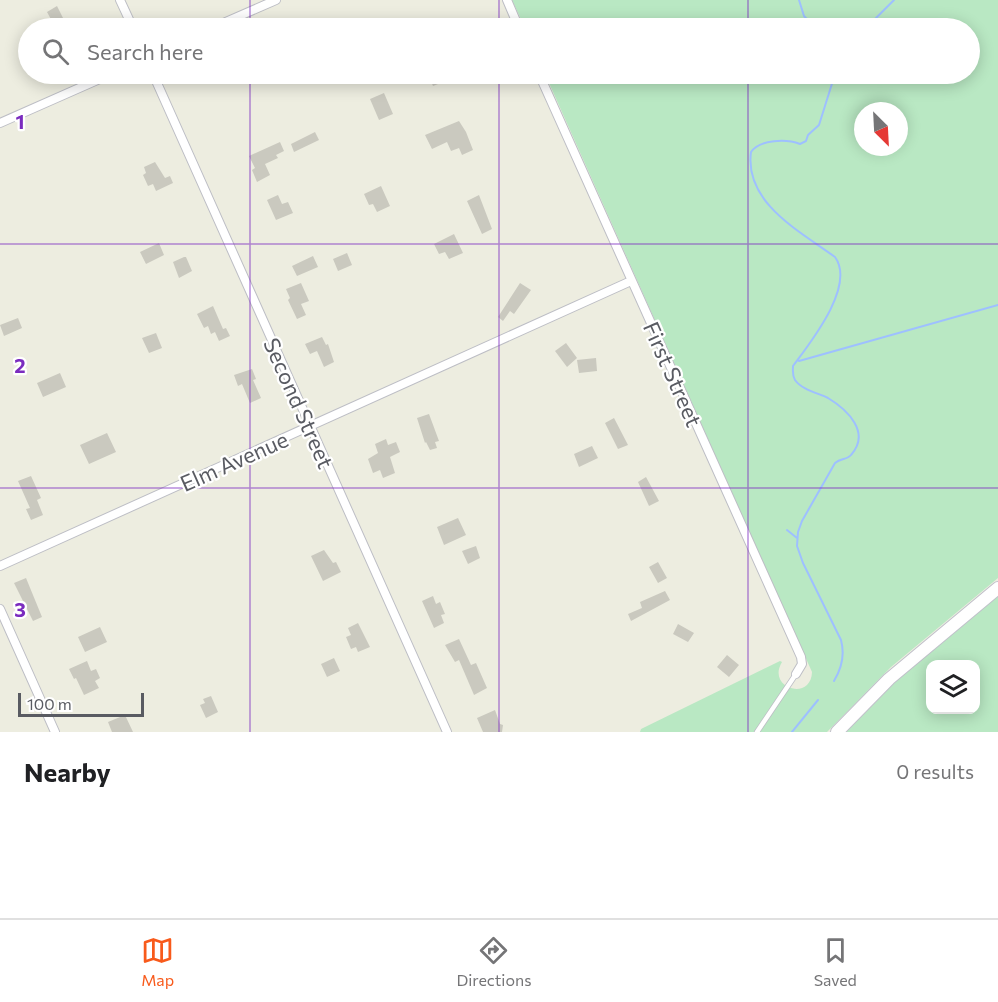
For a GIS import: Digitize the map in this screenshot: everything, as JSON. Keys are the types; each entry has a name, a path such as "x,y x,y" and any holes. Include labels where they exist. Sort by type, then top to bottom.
{"main road":[{"path":"837,732 862,704 896,672 998,588"}],"street":[{"path":"120,0 128,18"},
{"path":"235,18 276,0"},
{"path":"507,0 515,18"},
{"path":"0,123 88,84"},
{"name":"Second Street","path":"157,84 447,732"},
{"name":"First Street","path":"543,84 801,657 802,664 796,674"},
{"name":"Elm Avenue","path":"0,566 631,281"},
{"path":"0,609 55,732"}],"lane":[{"path":"757,732 796,674"}],"green space":[{"path":"512,0 998,0 998,578 891,667 827,732 640,732 641,729 780,661 782,662 779,671 780,679 784,684 798,689 805,687 810,681 812,672 549,84 980,84 980,18 520,18"},
{"path":"998,596 998,732 846,732 898,679"}],"building":[{"path":"57,6 63,18 50,18 47,12"},
{"path":"384,93 393,114 379,120 370,99"},
{"path":"459,121 473,150 462,155 459,148 451,151 447,142 432,149 425,135"},
{"path":"315,132 319,140 294,152 291,144"},
{"path":"280,142 284,151 276,155 278,158 265,164 270,175 257,182 252,170 255,168 249,156"},
{"path":"155,162 165,178 170,176 173,183 156,191 153,184 148,186 143,175 146,173 144,167"},
{"path":"381,186 390,206 377,212 373,204 369,205 364,194"},
{"path":"278,195 282,204 288,202 293,213 276,220 267,200"},
{"path":"479,195 492,229 482,234 467,201"},
{"path":"454,234 463,253 449,259 445,252 439,254 434,244"},
{"path":"159,243 164,255 146,264 140,252"},
{"path":"347,253 352,265 338,271 333,259"},
{"path":"313,256 318,267 297,276 292,266"},
{"path":"184,257 192,271 179,278 173,262"},
{"path":"301,283 309,301 301,304 306,315 297,319 288,300 290,298 286,289"},
{"path":"520,283 531,290 514,314 510,311 503,321 498,317"},
{"path":"213,306 223,329 226,328 230,336 219,341 215,332 211,334 208,326 204,328 197,314"},
{"path":"18,318 22,328 4,336 0,325"},
{"path":"156,333 162,348 149,353 142,338"},
{"path":"322,337 326,345 328,344 334,362 324,367 317,351 310,354 305,344"},
{"path":"566,343 577,358 567,367 555,351"},
{"path":"596,358 597,371 579,373 577,360"},
{"path":"252,369 256,379 253,380 261,398 250,403 242,384 238,386 234,375"},
{"path":"60,373 66,387 43,397 37,383"},
{"path":"429,414 439,441 435,442 437,448 430,450 425,443 417,418"},
{"path":"614,418 628,445 618,449 605,423"},
{"path":"107,433 116,452 89,464 80,445"},
{"path":"386,439 388,445 396,442 400,452 390,457 395,473 383,478 380,470 373,473 368,459 378,453 375,444"},
{"path":"592,446 598,458 579,467 574,454"},
{"path":"31,476 41,498 37,500 43,515 31,520 26,509 30,508 18,481"},
{"path":"646,477 659,501 649,506 638,482"},
{"path":"458,518 466,535 444,545 437,527"},
{"path":"476,546 480,558 468,564 462,551"},
{"path":"324,550 333,563 336,562 341,572 323,581 311,556"},
{"path":"658,562 667,578 658,583 649,567"},
{"path":"26,578 42,617 33,621 14,583"},
{"path":"665,591 670,600 631,621 628,614 642,608 640,602"},
{"path":"433,596 436,604 440,602 445,614 441,615 444,623 434,628 422,601"},
{"path":"358,623 370,647 358,652 356,647 351,649 346,637 351,635 348,628"},
{"path":"678,624 694,633 688,642 673,634"},
{"path":"100,627 107,642 85,652 78,637"},
{"path":"459,639 471,665 476,663 487,688 474,695 459,660 455,662 445,645"},
{"path":"727,655 739,665 729,677 717,667"},
{"path":"334,658 340,671 327,677 321,664"},
{"path":"87,661 91,671 96,669 100,678 95,681 99,688 84,695 69,669"},
{"path":"211,696 218,712 206,718 200,705 205,703 203,699"},
{"path":"495,710 500,724 503,725 502,732 483,732 477,718"},
{"path":"125,715 133,732 112,732 108,722"}],"waterway":[{"path":"799,0 806,18"},
{"path":"876,18 894,0"},
{"path":"832,84 819,125 808,135 806,141 800,144 788,141 767,142 755,148 751,152 751,170 756,186 766,201 792,226 835,257 840,269 840,283 828,314 793,366 795,380 843,409 858,430 857,447 849,457 835,463 798,532 797,546 803,563 841,640 842,661 834,681"},
{"path":"799,361 998,305"},
{"path":"787,530 797,538"},
{"path":"792,732 818,700"}]}
